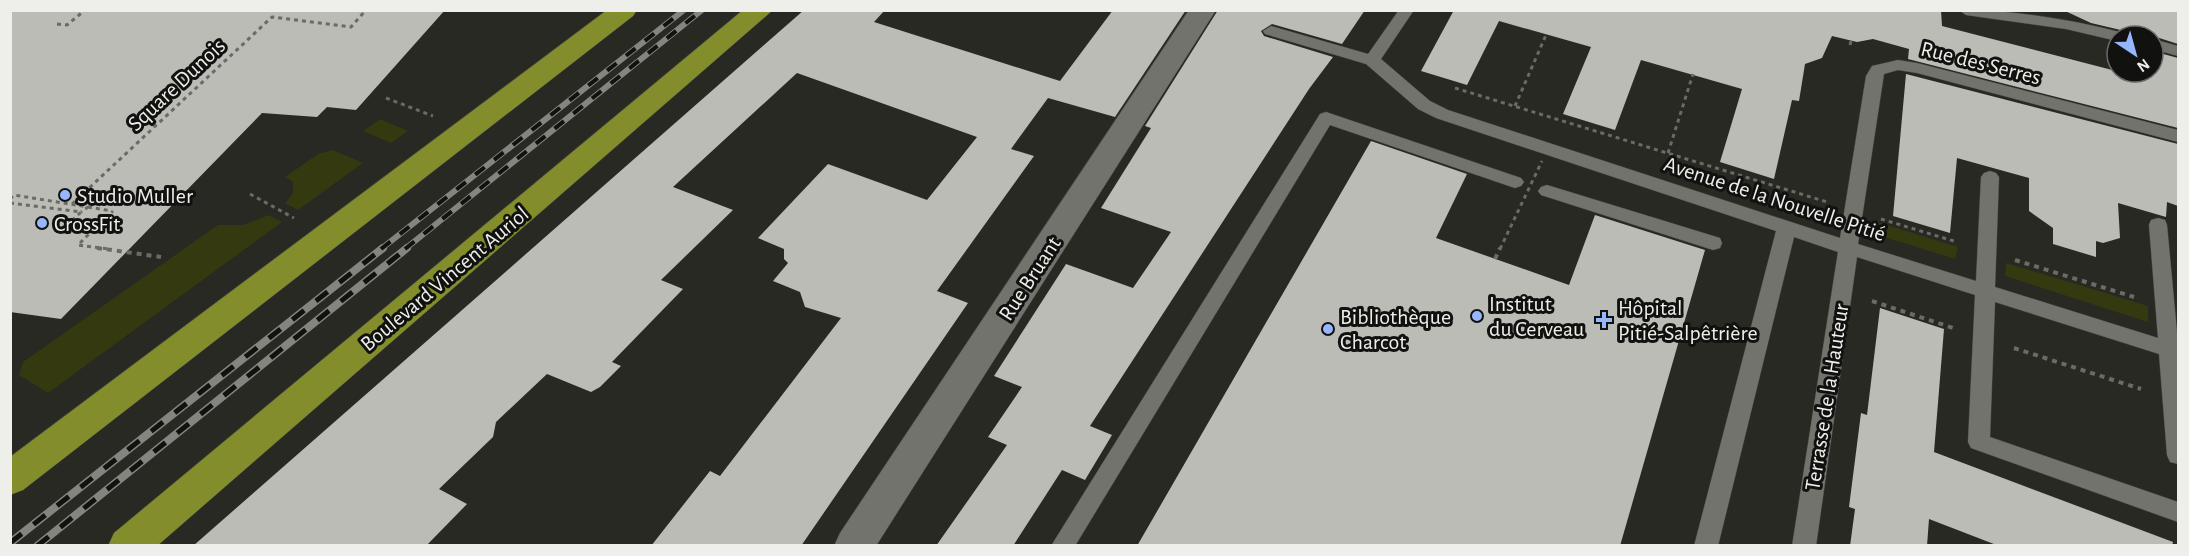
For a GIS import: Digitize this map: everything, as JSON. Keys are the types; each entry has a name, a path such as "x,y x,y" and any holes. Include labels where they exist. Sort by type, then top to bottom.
{"main road":[{"path":"10,478 624,10"},
{"name":"Boulevard Vincent Auriol","path":"128,546 760,10"}],"street":[{"name":"Rue Bruant","path":"854,546 1203,10"}],"lane":[{"path":"1372,60 1407,10"},
{"path":"1966,10 2066,24 2105,33"},
{"name":"Avenue de la Nouvelle Pitié","path":"1271,31 1372,60 1424,105 1442,114 1849,248 2174,350"},
{"name":"Rue des Serres","path":"1849,248 1874,76 1884,67 1898,65 1917,68 2178,136"},
{"path":"1062,546 1326,118 1515,182"},
{"path":"1990,177 1979,442 2178,512"},
{"path":"1547,191 1713,243"},
{"path":"2158,225 2174,350 2178,455"},
{"path":"1706,546 1787,226"},
{"name":"Terrasse de la Hauteur","path":"1804,546 1849,248"}],"path":[{"path":"57,24 67,25 85,10"},
{"name":"Square Dunois","path":"72,204 278,10"},
{"path":"272,17 351,27 366,10"},
{"path":"1515,106 1546,35"},
{"path":"1668,153 1693,74"},
{"path":"1453,87 1831,203"},
{"path":"386,98 442,119"},
{"path":"1495,259 1542,160"},
{"path":"250,194 303,222"},
{"path":"81,212 10,201 14,195 113,211 78,245 161,257"},
{"path":"88,207 66,226 94,229"},
{"path":"1873,216 1964,244"},
{"path":"2014,260 2138,299"}],"green space":[{"path":"380,119 408,131 391,143 363,131"},
{"path":"333,150 363,163 298,210 285,203 291,196 293,188 292,181 285,177 318,154"},
{"path":"269,215 282,222 48,393 19,375 23,362 218,225 243,225"},
{"path":"1877,222 1958,247 1955,259 1878,235"},
{"path":"2006,263 2148,306 2148,322 2005,276"}],"building":[{"path":"10,10 445,10 356,110 327,107 317,117 262,113 61,319 10,312"},
{"path":"804,10 885,10 874,22 1060,81 1113,10 1186,10 1115,117 1048,98 1011,149 1034,156 937,291 968,303 801,546 651,546 710,471 720,476 841,318 805,307 800,292 773,281 788,263 784,259 784,249 758,238 828,164 927,200 977,137 797,73 673,187 733,210 661,280 683,289 612,362 621,366 600,387 591,392 547,374 496,422 493,437 439,489 467,504 426,546 193,546"},
{"path":"1218,10 1365,10 1342,44 1272,24 1261,31 1264,36 1333,57 1309,89 1090,426 1112,435 1085,480 1062,470 1013,546 936,546 1007,445 988,437 1022,387 994,376 1066,264 1133,288 1171,232 1101,208 1151,128 1145,126"},
{"path":"1454,10 1941,10 1942,26 2105,68 2105,84 2165,84 2165,54 2178,58 2178,128 1908,59 1909,49 1873,39 1857,42 1832,36 1822,58 1805,64 1799,101 1792,100 1774,179 1720,162 1742,89 1641,60 1615,130 1563,114 1591,47 1499,21 1467,85 1421,71"},
{"path":"2063,10 2178,10 2178,44 2165,40 2165,24 2105,24 2105,26 2091,23"},
{"path":"1906,74 2178,144 2178,206 2167,202 2166,217 2118,203 2120,238 2103,243 2096,241 2096,257 2053,244 2053,228 2029,211 2029,178 1957,158 1950,233 1893,216"},
{"path":"1371,141 1467,174 1436,238 1569,285 1595,215 1705,250 1620,546 1137,546"},
{"path":"1880,308 1944,329 1934,452 2173,542 2172,546 1999,546 1929,519 1927,546 1850,546 1855,509 1849,507 1861,413 1867,415"}],"railway":[{"path":"381,249 684,10"},
{"path":"405,249 702,10"},
{"path":"10,543 383,248"},
{"path":"37,546 407,248"}],"place":[{"name":"Studio Muller","path":"65,195"},
{"name":"CrossFit","path":"42,223"},
{"name":"Institut du Cerveau","path":"1477,316"},
{"name":"Hôpital Pitié-Salpêtrière","path":"1604,320"},
{"name":"Bibliothèque Charcot","path":"1328,329"}]}
